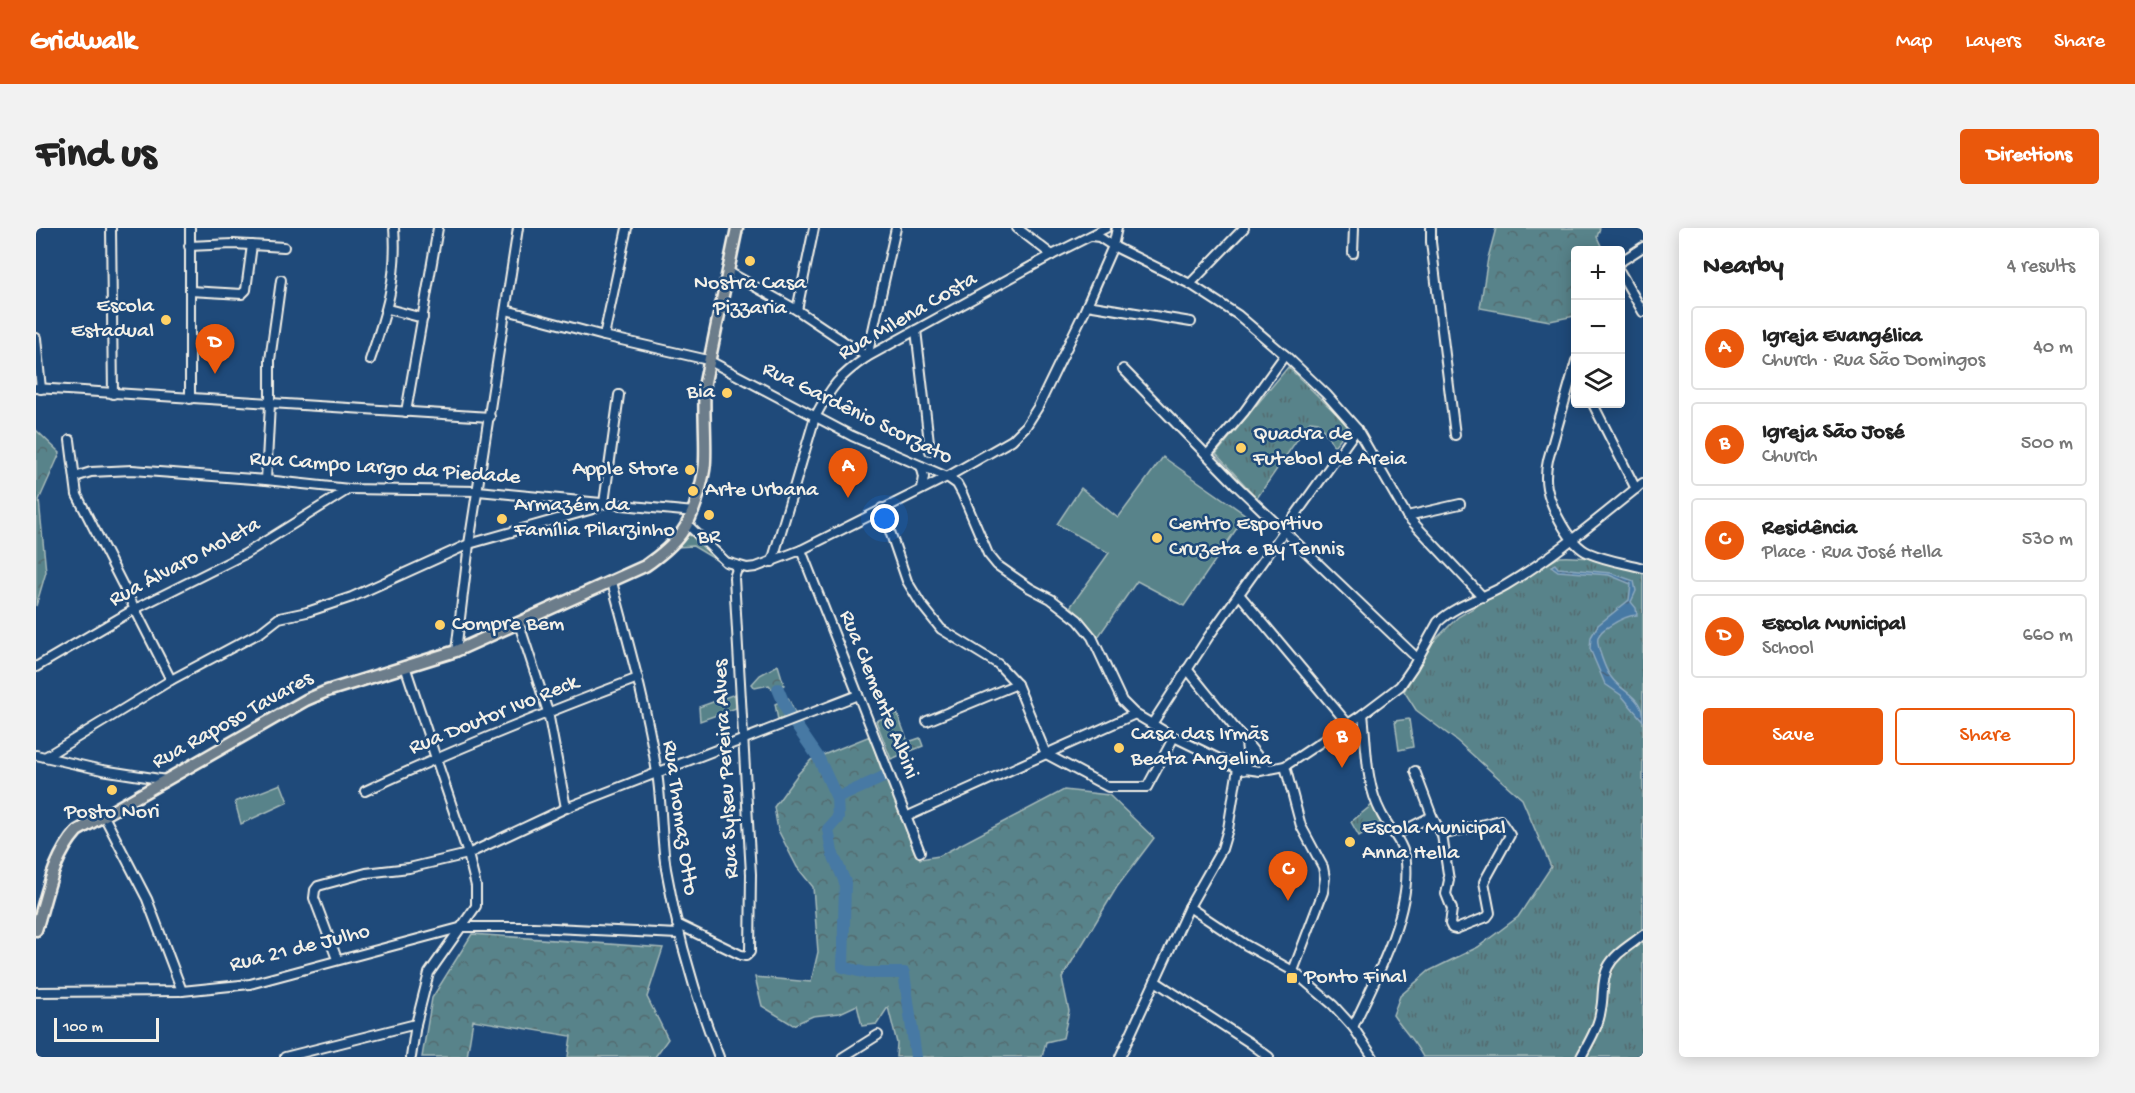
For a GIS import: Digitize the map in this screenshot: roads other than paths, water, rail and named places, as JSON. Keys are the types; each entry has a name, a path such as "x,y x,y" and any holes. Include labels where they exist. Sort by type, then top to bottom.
{"main road":[{"name":"Rua Raposo Tavares","path":"36,930 57,859 77,831 327,690 456,651 612,582 645,566 661,555 688,525 694,512 705,462 703,405 708,360 737,228"}],"street":[{"path":"111,228 113,394"},
{"path":"190,228 190,399"},
{"path":"370,360 388,309 396,255 394,228"},
{"path":"406,412 438,228"},
{"path":"456,651 469,544 506,310 513,247 518,228"},
{"path":"604,336 627,228"},
{"path":"797,310 814,228"},
{"path":"727,271 797,310 867,357 896,228"},
{"path":"1017,228 1052,255"},
{"name":"Rua Milena Costa","path":"772,562 815,417 835,382 845,372 867,357 1052,255 1106,228"},
{"path":"1190,284 1244,228"},
{"path":"1353,253 1354,228"},
{"path":"1431,228 1455,435"},
{"path":"688,525 726,562 747,568 772,562 801,550 947,477 1012,440 1026,426 1038,407 1087,305 1118,230"},
{"path":"1091,236 1099,237 1190,284 1238,315 1285,355 1326,394 1357,429 1407,516 1483,597"},
{"path":"190,291 242,294 246,290 252,245"},
{"path":"189,246 284,247"},
{"path":"1625,259 1643,248"},
{"path":"266,480 270,360 281,280"},
{"path":"1625,281 1643,312"},
{"path":"1087,305 1191,322"},
{"path":"388,309 423,318"},
{"name":"Rua Gardênio Scorzato","path":"506,310 708,360 852,436 947,477 957,484 962,493 987,554 997,565 1030,588 1051,599 1078,620 1092,637 1118,694 1135,714 1174,737 1241,769 1260,771 1285,766 1363,714 1400,686 1438,622 1458,607 1506,585 1571,539 1643,483"},
{"path":"916,330 930,451"},
{"path":"36,338 38,389 490,417"},
{"path":"1207,455 1244,412 1285,355"},
{"path":"1123,369 1207,455 1418,659"},
{"path":"1571,380 1548,460 1547,490 1562,525 1577,546 1588,553 1643,568"},
{"path":"45,757 171,680 261,632 279,618 307,612 352,597 469,544 593,510 604,503 619,395"},
{"path":"1595,408 1636,489"},
{"path":"1152,724 1239,594 1357,429"},
{"path":"70,440 77,495 171,680"},
{"path":"921,466 924,477 922,489"},
{"name":"Rua Campo Largo da Piedade","path":"75,477 91,471 132,470 349,489 478,491 694,512"},
{"name":"Rua Álvaro Moleta","path":"36,667 135,609 245,554 349,489"},
{"path":"1407,516 1460,504"},
{"path":"882,508 907,581 931,618 941,629 998,664 1017,684 1046,754 1108,787 1147,787 1174,737"},
{"name":"Rua Clemente Albini","path":"801,550 920,852"},
{"name":"Rua Sylseu Pereira Alves","path":"677,924 746,956 750,952 751,874 734,578 738,567"},
{"name":"Rua Thomaz Otto","path":"612,582 638,678 657,774 666,867 678,934 703,1017 719,1057"},
{"path":"1239,594 1348,724"},
{"path":"519,624 548,711 566,808"},
{"path":"405,666 468,854 476,886 476,906 429,973 416,1024 411,1057"},
{"path":"1187,669 1268,770"},
{"name":"Rua Doutor Ivo Reck","path":"365,791 548,711 638,678"},
{"path":"927,721 1017,684"},
{"path":"337,959 314,898 318,886 366,873 409,868 468,854 566,808 858,695"},
{"path":"906,817 1135,714"},
{"path":"1353,1027 1401,914 1406,881 1406,860 1395,835 1380,813 1371,786 1363,714"},
{"path":"1122,1056 1189,907 1222,849 1241,769 1248,751 1246,741"},
{"path":"36,755 166,780"},
{"path":"1285,766 1301,826 1323,867 1325,878 1323,892 1293,971"},
{"path":"1415,771 1432,816 1442,835 1449,880 1446,894 1452,909 1450,924 1456,929 1490,913 1484,882 1510,835 1503,821 1500,820 1442,835"},
{"path":"133,775 140,779 144,793"},
{"path":"104,816 147,899 182,991"},
{"path":"1395,835 1432,816"},
{"path":"1189,907 1246,945 1293,971 1333,1005 1353,1027 1372,1057"},
{"name":"Rua 21 de Julho","path":"36,992 182,991 250,984 463,927 533,927 678,934"},
{"path":"1581,1057 1598,1024 1602,1008 1603,982 1608,967 1615,957 1643,935"},
{"path":"1155,981 1269,1057"},
{"path":"285,1057 416,1024"},
{"path":"843,1057 878,1035"}],"water":[{"path":"1555,564 1558,568 1611,573 1634,581 1636,591 1631,602 1636,608 1637,615 1622,619 1602,631 1598,637 1598,646 1609,674 1640,706 1643,721 1621,695 1605,684 1590,649 1591,637 1598,625 1629,600 1631,584 1609,575 1558,571 1551,566"}],"waterway":[{"path":"778,689 789,715 818,757 837,798 838,818 828,829 832,852 845,882 843,967 866,973 904,973 916,1057"},
{"path":"837,798 890,774"}],"place":[{"name":"Nostra Casa Pizzaria","path":"750,261"},
{"name":"Escola Estadual","path":"166,320"},
{"name":"Escola Municipal","path":"215,374"},
{"name":"Bia","path":"727,393"},
{"name":"Quadra de Futebol de Areia","path":"1241,448"},
{"name":"Apple Store","path":"690,470"},
{"name":"Arte Urbana","path":"693,491"},
{"name":"Igreja Evangélica","path":"848,498"},
{"name":"BR","path":"709,515"},
{"name":"Armazém da Família Pilarzinho","path":"502,519"},
{"name":"Centro Esportivo Cruzeta e By Tennis","path":"1157,538"},
{"name":"Compre Bem","path":"440,625"},
{"name":"Casa das Irmãs Beata Angelina","path":"1119,748"},
{"name":"Igreja São José","path":"1342,768"},
{"name":"Posto Nori","path":"112,790"},
{"name":"Escola Municipal Anna Hella","path":"1350,842"},
{"name":"Residência","path":"1288,901"},
{"name":"Ponto Final","path":"1292,978"}]}
